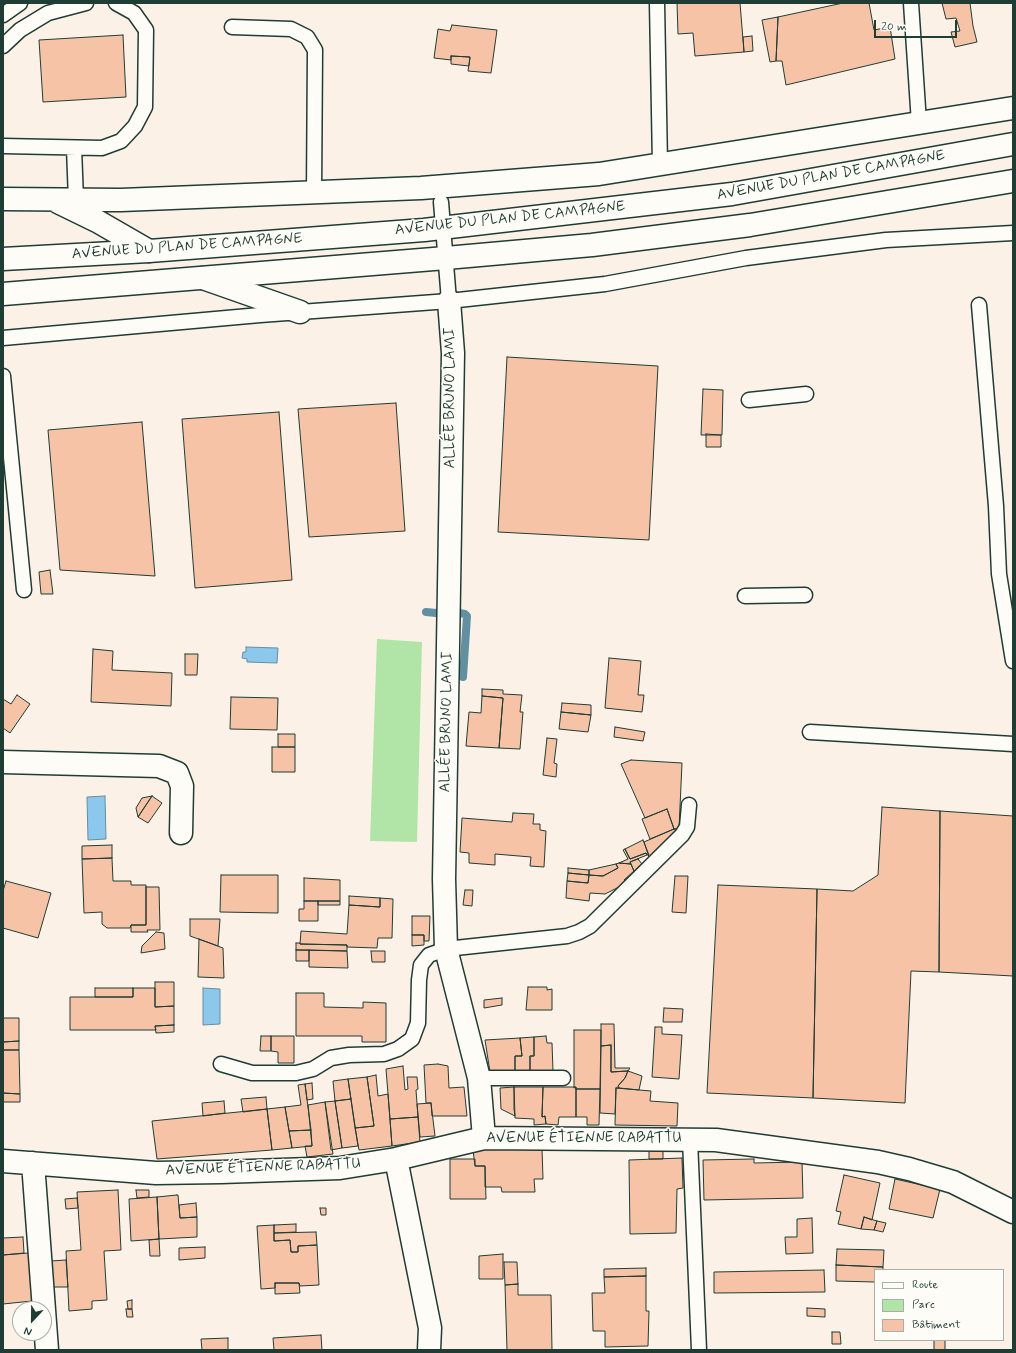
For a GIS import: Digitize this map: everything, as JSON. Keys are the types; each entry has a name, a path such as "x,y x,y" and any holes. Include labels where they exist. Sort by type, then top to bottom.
{"street":[{"path":"3,199 66,200 314,193 421,188 599,174 1013,108"},
{"name":"AVENUE DU PLAN DE CAMPAGNE","path":"3,259 148,251 443,227 732,194 1013,144"},
{"name":"AVENUE DU PLAN DE CAMPAGNE","path":"3,294 592,245 750,225 1013,181"},
{"path":"66,200 97,222 148,251"},
{"path":"203,278 300,312"},
{"name":"ALLÉE BRUNO LAMI","path":"449,301 453,353 444,879 446,949 479,1078 484,1138"},
{"path":"3,762 159,766 177,773 182,786 181,833"},
{"name":"AVENUE ÉTIENNE RABATTU","path":"3,1161 156,1173 214,1172 340,1168 396,1159 484,1138 724,1141 878,1162 909,1169 953,1182 1013,1212"},
{"path":"396,1159 430,1328 430,1350"},
{"path":"33,1163 47,1350"}],"lane":[{"path":"3,15 20,3"},
{"path":"3,46 20,30 48,12 86,3"},
{"path":"3,146 102,148 121,141 135,126 145,107 146,30 134,13 116,3"},
{"path":"657,3 660,165"},
{"path":"911,3 919,123"},
{"path":"232,27 291,29 307,37 315,50 314,193"},
{"path":"66,200 74,148"},
{"path":"441,202 449,301"},
{"path":"3,338 300,312 449,301 605,284 746,258 886,240 1013,233"},
{"path":"979,305 996,506 999,574 1013,661"},
{"path":"3,376 4,405 24,590"},
{"path":"749,400 806,394"},
{"path":"745,596 805,595"},
{"path":"810,732 1013,744"},
{"path":"221,1064 252,1072 296,1073 313,1069 331,1058 349,1055 384,1054 398,1049 412,1039 418,1023 419,980 421,965 428,955 446,949 567,936 590,926 682,835 687,827 689,805"},
{"path":"479,1078 562,1078"},
{"path":"690,1140 699,1350"}],"green space":[{"path":"377,639 422,642 417,842 370,841"}],"water":[{"path":"246,647 278,648 277,663 247,662 247,659 242,658 243,652 246,652"},
{"path":"105,796 106,839 88,840 87,797"},
{"path":"203,988 220,989 220,1024 203,1025"}],"building":[{"path":"677,3 740,3 744,52 695,56 693,33 678,34"},
{"path":"843,3 869,3 874,30 890,27 895,59 786,85 782,61 776,61 778,17"},
{"path":"942,3 970,3 977,42 955,47 951,32 960,31 956,18 946,19"},
{"path":"778,17 776,61 770,62 762,20"},
{"path":"452,25 497,30 491,73 468,71 470,57 451,56 451,60 434,58 438,29 450,31"},
{"path":"123,35 126,97 43,102 39,40"},
{"path":"752,36 753,51 744,52 743,37"},
{"path":"451,56 470,57 469,66 451,64"},
{"path":"507,357 658,366 649,540 498,532"},
{"path":"703,389 723,390 722,435 701,435"},
{"path":"396,403 405,531 309,537 298,409"},
{"path":"279,412 292,580 195,588 182,419"},
{"path":"142,422 155,576 60,570 48,430"},
{"path":"706,434 721,435 721,447 706,447"},
{"path":"50,570 53,594 41,594 39,572"},
{"path":"93,649 113,651 112,670 172,673 171,706 91,702"},
{"path":"185,654 198,654 197,675 185,675"},
{"path":"609,658 641,661 638,695 644,695 642,712 605,708"},
{"path":"482,689 503,690 503,694 522,695 520,712 523,712 520,749 499,748 503,698 482,696"},
{"path":"17,695 30,704 10,733 3,728 3,699 11,704"},
{"path":"482,696 503,698 499,748 466,746 469,712 481,713"},
{"path":"231,697 278,698 277,730 230,729"},
{"path":"562,703 591,705 591,715 561,712"},
{"path":"561,712 591,715 588,732 559,729"},
{"path":"615,727 645,732 643,741 614,737"},
{"path":"278,734 295,734 295,747 278,747"},
{"path":"547,738 557,739 554,763 557,764 556,777 543,775"},
{"path":"272,747 295,747 295,772 272,772"},
{"path":"631,760 682,763 679,829 674,829 667,809 645,818 621,764"},
{"path":"152,796 162,803 148,823 138,817"},
{"path":"152,796 138,817 136,808 142,798"},
{"path":"882,807 940,811 939,972 911,971 905,1103 813,1098 817,889 853,891 878,875"},
{"path":"667,809 674,829 650,839 642,819"},
{"path":"940,811 1013,816 1013,976 939,972"},
{"path":"513,813 534,814 533,824 540,824 540,830 546,831 544,867 530,866 531,857 495,854 495,865 469,863 469,853 460,852 462,818 512,822"},
{"path":"674,829 679,829 649,857 644,842"},
{"path":"643,840 649,855 646,853 630,859 625,849"},
{"path":"112,845 112,858 82,859 82,846"},
{"path":"625,849 630,859 646,853 647,855 630,862 631,864 619,863 628,859 623,850"},
{"path":"112,858 113,881 131,881 131,885 146,885 146,925 131,925 130,928 107,928 102,924 102,912 84,913 82,859"},
{"path":"638,859 642,864 634,871 630,862"},
{"path":"616,864 631,864 634,871 624,880 627,883 605,894 590,893 589,901 566,898 567,881 588,883 589,875 603,876 618,868"},
{"path":"616,864 618,868 603,876 589,875 589,870"},
{"path":"568,868 589,870 589,875 568,873"},
{"path":"568,873 589,875 588,883 567,881"},
{"path":"221,875 278,875 278,913 220,912"},
{"path":"675,876 688,876 686,913 672,912"},
{"path":"304,878 340,880 340,901 304,901"},
{"path":"6,881 51,893 38,938 3,928 3,891"},
{"path":"718,885 817,889 813,1098 707,1093"},
{"path":"146,887 159,887 160,930 131,932 131,925 146,925"},
{"path":"465,890 473,890 472,906 463,905"},
{"path":"349,896 380,898 380,907 349,905"},
{"path":"380,898 393,899 392,938 378,938 377,948 347,947 347,945 300,944 301,931 347,934 349,905 380,907"},
{"path":"304,901 318,901 318,921 299,921 299,909 304,909"},
{"path":"318,901 340,901 340,905 318,905"},
{"path":"412,916 430,916 429,941 424,941 424,935 412,935"},
{"path":"190,919 220,919 218,946 190,936"},
{"path":"156,932 164,933 165,949 141,953 142,946"},
{"path":"412,935 424,935 424,945 412,946"},
{"path":"199,939 223,948 224,978 198,977"},
{"path":"296,943 347,945 347,951 296,950"},
{"path":"296,950 309,950 309,961 296,961"},
{"path":"309,950 347,951 348,968 309,967"},
{"path":"371,951 385,951 385,962 372,962"},
{"path":"155,982 174,982 174,1006 155,1007"},
{"path":"528,987 547,987 547,990 552,989 552,1010 526,1010"},
{"path":"95,988 133,988 133,997 95,997"},
{"path":"133,988 155,988 155,1007 174,1006 174,1025 155,1026 156,1030 70,1030 70,997 133,997"},
{"path":"296,993 324,993 324,1007 363,1008 363,1002 386,1003 386,1042 362,1042 362,1036 296,1036"},
{"path":"502,998 502,1005 484,1008 484,1000"},
{"path":"664,1008 683,1009 682,1022 663,1022"},
{"path":"3,1018 19,1018 19,1041 3,1042"},
{"path":"601,1024 614,1024 615,1068 630,1068 628,1071 611,1072 611,1045 601,1046"},
{"path":"174,1025 174,1032 156,1033 155,1026"},
{"path":"655,1027 662,1027 662,1034 682,1035 679,1079 652,1077"},
{"path":"574,1030 601,1030 600,1089 574,1088"},
{"path":"261,1036 271,1036 271,1051 260,1051"},
{"path":"271,1036 294,1036 294,1063 278,1063 278,1052 271,1051"},
{"path":"546,1036 547,1043 552,1043 553,1071 530,1072 530,1056 534,1056 534,1037"},
{"path":"534,1037 534,1056 530,1056 530,1072 515,1072 515,1056 522,1056 520,1038"},
{"path":"520,1038 522,1056 515,1056 515,1072 490,1072 485,1040"},
{"path":"19,1041 19,1050 3,1050 3,1042"},
{"path":"611,1045 611,1072 628,1071 625,1078 618,1086 619,1088 616,1088 615,1114 600,1113 601,1046"},
{"path":"3,1050 19,1050 20,1094 3,1093"},
{"path":"438,1064 448,1066 449,1088 464,1087 467,1116 432,1116 431,1103 426,1103 424,1065"},
{"path":"403,1066 405,1090 408,1089 407,1077 417,1077 418,1089 416,1090 418,1117 390,1119 386,1069"},
{"path":"628,1071 642,1076 639,1090 619,1088 618,1086 625,1078"},
{"path":"376,1075 378,1096 388,1094 392,1146 359,1150 355,1128 374,1126 367,1077"},
{"path":"367,1077 374,1126 355,1128 348,1079"},
{"path":"348,1079 351,1099 335,1101 333,1081"},
{"path":"312,1083 313,1099 307,1100 305,1084"},
{"path":"305,1084 311,1130 289,1131 285,1107 301,1105 298,1085"},
{"path":"514,1087 543,1087 542,1117 545,1116 546,1124 534,1125 534,1119 515,1118"},
{"path":"514,1087 515,1116 501,1109 500,1088"},
{"path":"543,1087 576,1087 576,1117 559,1117 558,1125 546,1124 545,1116 542,1117"},
{"path":"616,1088 651,1091 650,1101 678,1103 677,1126 615,1125"},
{"path":"576,1089 600,1089 599,1125 587,1125 587,1117 576,1117"},
{"path":"3,1093 20,1094 20,1102 3,1102"},
{"path":"266,1097 267,1109 243,1112 241,1099"},
{"path":"351,1099 358,1146 342,1148 335,1101"},
{"path":"224,1101 225,1113 203,1116 202,1103"},
{"path":"335,1101 342,1148 331,1150 325,1102"},
{"path":"325,1102 333,1154 307,1157 305,1146 312,1146 308,1105"},
{"path":"431,1103 435,1136 420,1137 417,1104"},
{"path":"285,1107 292,1148 272,1150 267,1109"},
{"path":"267,1109 272,1150 157,1159 152,1121"},
{"path":"418,1117 420,1142 392,1146 390,1119"},
{"path":"311,1130 312,1146 292,1148 289,1131"},
{"path":"649,1143 663,1144 663,1159 649,1159"},
{"path":"542,1148 543,1179 534,1179 535,1192 502,1192 501,1187 485,1187 485,1166 475,1166 473,1150"},
{"path":"682,1158 683,1188 677,1189 676,1233 630,1234 629,1160"},
{"path":"450,1159 475,1159 475,1166 485,1166 486,1199 450,1199"},
{"path":"754,1159 754,1163 802,1162 803,1198 704,1200 703,1160"},
{"path":"844,1175 880,1183 872,1220 864,1217 861,1229 838,1224 841,1212 836,1211"},
{"path":"895,1179 940,1189 933,1218 889,1209"},
{"path":"118,1190 121,1250 104,1251 107,1300 92,1301 92,1309 69,1311 66,1251 81,1250 77,1192"},
{"path":"136,1190 149,1190 149,1197 137,1198"},
{"path":"178,1195 180,1218 197,1217 197,1237 159,1239 157,1197"},
{"path":"157,1197 159,1239 131,1241 129,1199"},
{"path":"77,1198 78,1208 66,1209 65,1199"},
{"path":"196,1203 197,1217 180,1218 179,1205"},
{"path":"320,1208 326,1208 326,1215 321,1215"},
{"path":"864,1217 877,1221 874,1230 861,1229"},
{"path":"812,1218 813,1253 786,1254 785,1237 797,1237 797,1219"},
{"path":"877,1221 886,1223 883,1232 874,1230"},
{"path":"296,1224 296,1232 274,1233 274,1225"},
{"path":"274,1225 274,1241 290,1240 291,1252 298,1252 298,1246 317,1245 319,1285 300,1286 299,1283 275,1283 275,1288 261,1289 257,1226"},
{"path":"316,1232 317,1245 298,1246 298,1252 291,1252 290,1240 274,1241 274,1233"},
{"path":"23,1237 24,1253 3,1255 3,1238"},
{"path":"159,1239 160,1256 150,1256 149,1240"},
{"path":"205,1247 205,1258 179,1260 179,1248"},
{"path":"837,1249 884,1250 883,1267 836,1265"},
{"path":"29,1253 32,1301 12,1301 12,1303 3,1304 3,1255"},
{"path":"503,1254 503,1279 479,1279 479,1256"},
{"path":"66,1260 68,1287 53,1287 51,1261"},
{"path":"504,1262 517,1262 518,1284 505,1285"},
{"path":"836,1265 883,1267 883,1269 874,1269 874,1282 836,1281"},
{"path":"646,1268 646,1276 604,1277 604,1269"},
{"path":"824,1270 825,1292 714,1293 714,1272"},
{"path":"646,1276 646,1311 649,1311 648,1346 605,1347 605,1331 593,1331 592,1293 605,1293 604,1277"},
{"path":"275,1283 299,1283 300,1293 275,1294"},
{"path":"518,1284 518,1295 551,1295 552,1350 507,1350 505,1285"},
{"path":"132,1300 132,1309 128,1309 127,1301"},
{"path":"807,1308 825,1309 825,1317 807,1316"},
{"path":"126,1309 132,1309 133,1317 127,1317"},
{"path":"832,1332 840,1332 841,1344 832,1344"},
{"path":"321,1335 322,1350 274,1350 273,1338"},
{"path":"228,1338 228,1350 202,1350 201,1339"},
{"path":"934,1341 945,1341 945,1350 934,1350"}],"waterway":[{"path":"426,612 436,613"},
{"path":"459,613 467,616 463,677"}]}
